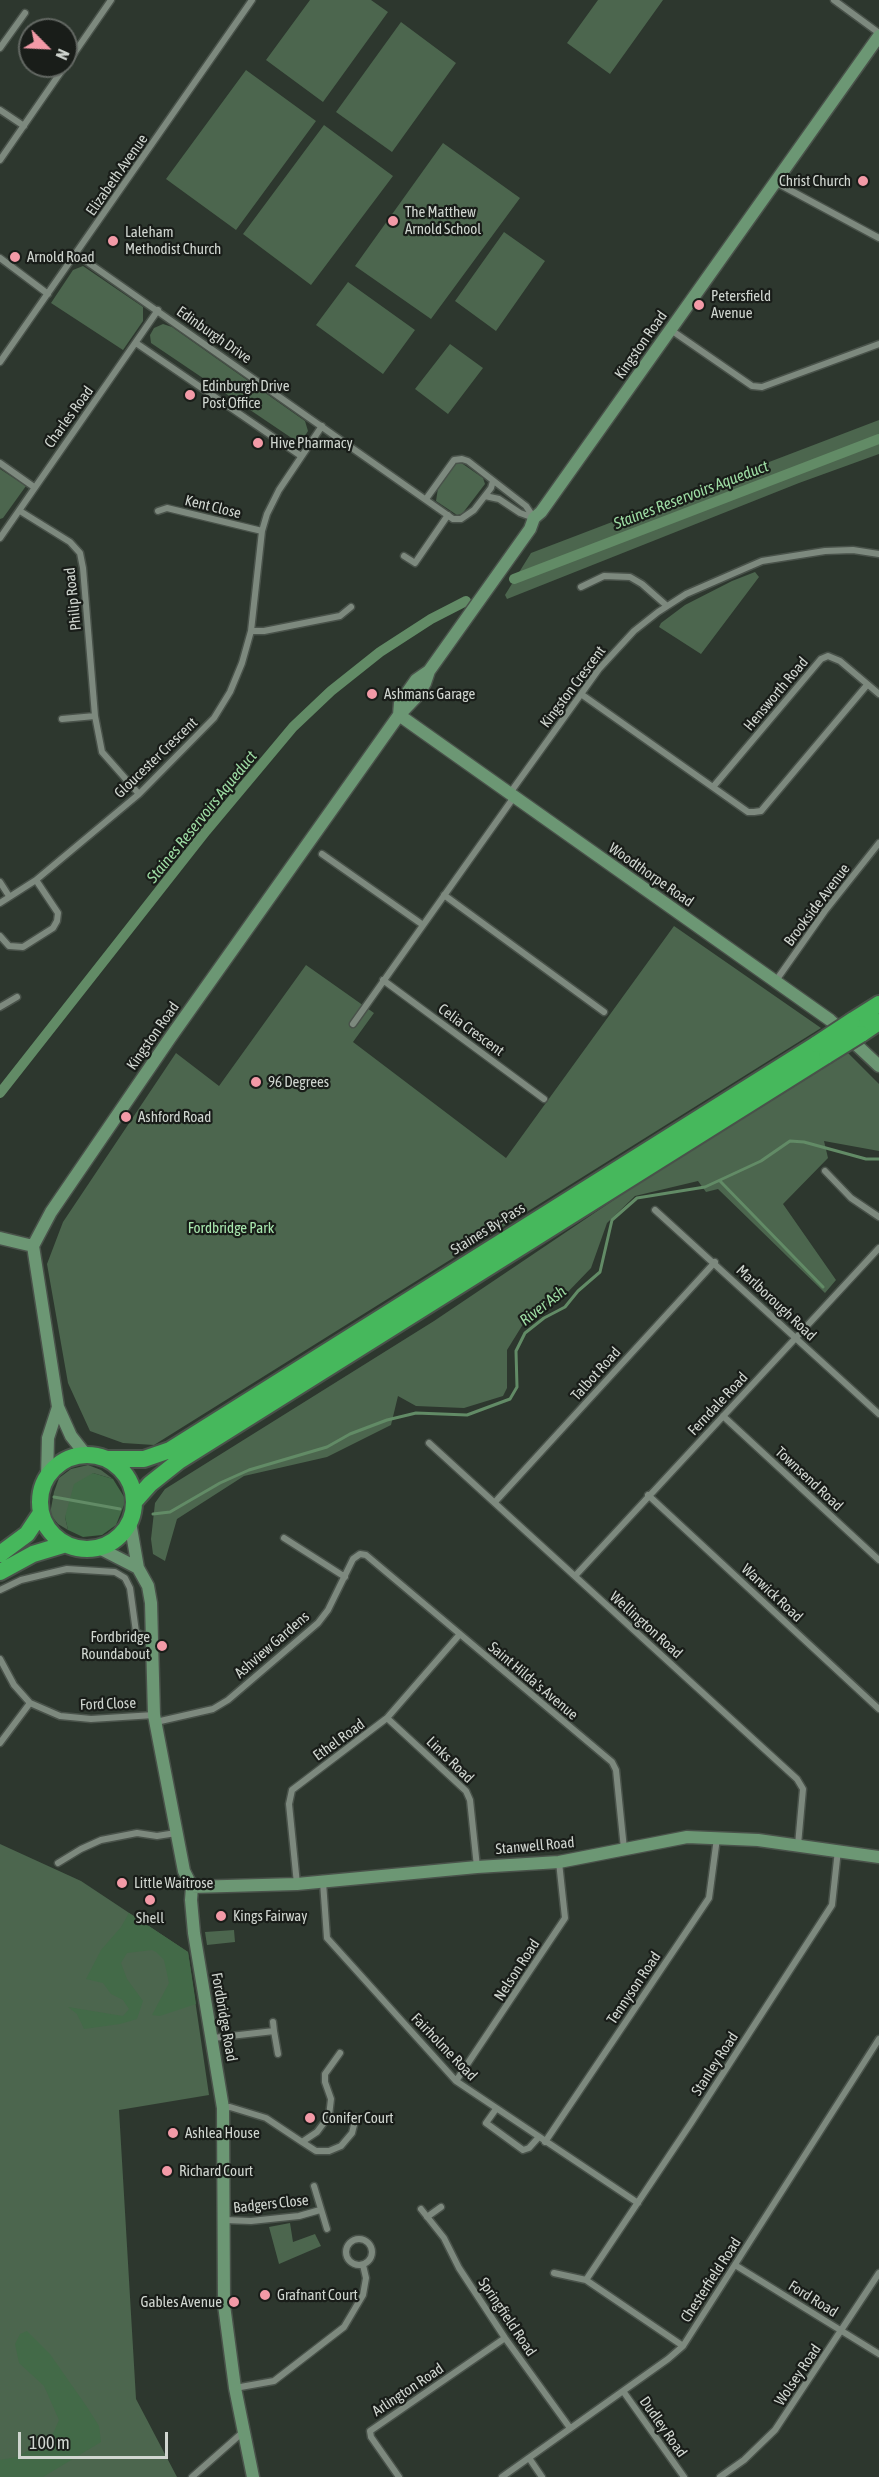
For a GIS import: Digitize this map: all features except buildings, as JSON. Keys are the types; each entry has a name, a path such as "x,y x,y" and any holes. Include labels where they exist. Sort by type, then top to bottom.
{"highway":[{"name":"Staines By-Pass","path":"134,1502 150,1484 179,1461 822,1050 857,1027 879,1004"},
{"name":"Staines By-Pass","path":"857,1027 879,1022"},
{"name":"Staines By-Pass","path":"108,1460 144,1459 170,1450 822,1050"},
{"path":"86,1455 108,1460 120,1468 130,1482 134,1502 130,1522 120,1536 99,1548 88,1549 66,1544 49,1530 41,1514 41,1493 47,1478 60,1463 70,1458 86,1455"},
{"path":"0,1554 27,1534 41,1514"},
{"path":"0,1572 33,1554 66,1544"}],"street":[{"path":"78,48 111,0"},
{"name":"Elizabeth Avenue","path":"0,362 252,0"},
{"path":"834,0 879,35"},
{"path":"0,48 25,13"},
{"name":"Kingston Road","path":"33,1246 51,1212 103,1135 399,716 408,708 421,689 429,671 530,529 534,518 542,512 879,35"},
{"path":"0,160 57,78"},
{"path":"0,110 24,126"},
{"path":"775,182 879,238"},
{"name":"Edinburgh Drive","path":"76,254 448,515"},
{"path":"0,258 48,294"},
{"name":"Charles Road","path":"0,538 3,528 20,510 158,310"},
{"path":"671,330 752,386 762,387 879,344"},
{"path":"136,343 301,456"},
{"name":"Gloucester Crescent","path":"0,903 36,880 139,794 197,738 214,718 230,692 243,663 251,631 262,531 279,490 322,426"},
{"path":"426,499 454,460 468,461 526,506 534,518"},
{"path":"0,463 34,487"},
{"path":"404,556 415,563 448,515 453,519 461,519 474,510 493,481"},
{"path":"485,496 499,499 520,513 534,518"},
{"name":"Kent Close","path":"158,511 167,508 262,531"},
{"name":"Philip Road","path":"20,510 70,542 80,554 95,716 102,752 139,794"},
{"name":"Kingston Crescent","path":"512,795 581,694 622,642 667,606 686,594 762,561 825,551 854,550 879,554"},
{"path":"581,587 604,576 630,577 642,584 667,606"},
{"path":"251,631 264,631 340,616 351,607"},
{"name":"Hensworth Road","path":"713,787 821,659 828,656 834,657 879,694"},
{"path":"581,694 748,812 761,810 867,685"},
{"path":"62,719 95,716"},
{"name":"Woodthorpe Road","path":"399,716 830,1020 879,1066"},
{"path":"353,1024 512,795"},
{"name":"Brookside Avenue","path":"775,982 825,911 879,843"},
{"path":"322,854 423,925"},
{"path":"0,936 9,946 23,947 53,928 58,913 36,880"},
{"path":"0,882 9,896"},
{"path":"444,895 604,1012"},
{"name":"Celia Crescent","path":"383,980 544,1099"},
{"path":"0,1007 17,997"},
{"path":"825,1171 851,1198 879,1217"},
{"name":"Marlborough Road","path":"655,1210 879,1414"},
{"path":"0,1238 33,1246 58,1407 71,1436 86,1455"},
{"name":"Ferndale Road","path":"575,1576 879,1248"},
{"name":"Talbot Road","path":"495,1502 714,1262"},
{"path":"47,1478 48,1438 58,1407"},
{"name":"Townsend Road","path":"723,1416 879,1560"},
{"name":"Wellington Road","path":"429,1443 797,1779 803,1789 798,1845"},
{"name":"Warwick Road","path":"648,1495 879,1709"},
{"name":"Fordbridge Road","path":"130,1522 138,1568 148,1586 151,1603 155,1718 184,1871 192,1887 194,1933 223,2108 224,2305 235,2388 254,2477"},
{"path":"284,1538 345,1577"},
{"path":"99,1548 138,1568"},
{"name":"Ashview Gardens","path":"155,1718 213,1709 228,1700 318,1623 328,1610 353,1558 360,1554 373,1560"},
{"name":"Saint Hilda's Avenue","path":"373,1560 612,1762 616,1770 624,1849"},
{"path":"0,1590 21,1580 67,1569 115,1572 125,1578 130,1588 136,1632 142,1635 152,1635"},
{"name":"Ethel Road","path":"297,1884 289,1804 292,1790 387,1718 460,1635"},
{"name":"Ford Close","path":"0,1659 14,1685 30,1703 60,1716 91,1719 155,1718"},
{"path":"0,1743 30,1703"},
{"name":"Links Road","path":"387,1718 466,1791 470,1800 477,1867"},
{"path":"58,1863 67,1862 81,1849 101,1840 137,1833 157,1836 177,1833"},
{"name":"Stanwell Road","path":"192,1887 297,1884 477,1867 559,1862 687,1837 717,1837 798,1845 879,1857"},
{"name":"Tennyson Road","path":"542,2140 709,1898 717,1837"},
{"name":"Stanley Road","path":"586,2280 832,1905 838,1850"},
{"name":"Nelson Road","path":"456,2081 565,1918 559,1862"},
{"name":"Fairholme Road","path":"323,1882 327,1938 456,2081 638,2204"},
{"path":"273,2022 278,2054"},
{"path":"213,2038 274,2031"},
{"name":"Chesterfield Road","path":"502,2477 683,2346 879,2039"},
{"path":"302,2142 317,2132 329,2116 331,2099 325,2082 325,2074 340,2052"},
{"path":"223,2108 266,2118 316,2151 329,2151 341,2146 352,2133 356,2117"},
{"path":"495,2109 486,2123 523,2150 542,2140"},
{"name":"Badgers Close","path":"314,2186 327,2229"},
{"path":"427,2217 441,2207"},
{"name":"Springfield Road","path":"421,2209 444,2238 459,2268 505,2338 570,2428"},
{"name":"Badgers Close","path":"224,2220 251,2221 299,2216 320,2210"},
{"path":"356,2239 364,2239 372,2248 372,2256 363,2265 354,2264 347,2258 348,2244 356,2239"},
{"path":"235,2388 274,2381 344,2327 363,2295 366,2278 363,2265"},
{"name":"Ford Road","path":"735,2265 879,2354"},
{"name":"Wolsey Road","path":"720,2477 744,2460 775,2430 879,2272"},
{"path":"554,2273 586,2280 683,2346"},
{"name":"Arlington Road","path":"399,2477 371,2437 370,2431 505,2338"},
{"name":"Dudley Road","path":"623,2391 684,2477"},
{"path":"192,2477 243,2432"},
{"path":"529,2458 542,2477"}],"green space":[{"path":"310,0 371,0 388,12 323,102 266,60"},
{"path":"598,0 663,0 610,74 567,43"},
{"path":"401,22 456,63 392,152 336,112"},
{"path":"246,70 316,121 236,230 166,179"},
{"path":"324,125 393,176 311,285 243,234"},
{"path":"443,143 520,198 431,319 355,266"},
{"path":"504,232 545,261 496,331 455,301"},
{"path":"83,266 143,307 143,321 123,350 51,303 73,270"},
{"path":"348,282 415,330 383,374 316,325"},
{"path":"163,324 172,327 305,421 308,431 301,442 296,441 151,343 150,335 154,328"},
{"path":"450,344 483,368 448,414 415,389"},
{"path":"879,420 879,454 799,483 507,599 505,595 531,553"},
{"path":"460,462 483,478 485,484 462,514 457,515 436,501 438,488 454,465"},
{"path":"0,469 26,486 0,519"},
{"path":"755,572 759,577 701,654 659,627 685,605"},
{"name":"Fordbridge Park","path":"674,926 821,1028 154,1445 123,1443 90,1431 68,1383 47,1264 63,1222 176,1053 219,1086 306,965 374,1013 353,1042 506,1158"},
{"path":"848,1053 879,1084 879,1151 824,1141 828,1158 783,1204 836,1280 825,1293 718,1189 706,1192 698,1181 635,1196 607,1223 591,1268 565,1295 525,1321 507,1350 507,1388 503,1396 464,1408 416,1406 398,1396 391,1425 327,1457 244,1476 177,1519 165,1561 153,1554 151,1539 155,1503 165,1489 434,1321 630,1189"},
{"path":"88,1465 101,1470 113,1479 93,1473 65,1517 68,1530 58,1524 50,1514 54,1492 59,1478 71,1469"},
{"path":"93,1473 113,1479 126,1500 116,1525 102,1535 83,1537 68,1530 65,1517 74,1484"},
{"path":"0,1844 81,1881 188,1952 209,2095 119,2110 136,2399 177,2477 0,2477"},
{"path":"129,1913 188,1952 196,2004 160,2016 152,2015 169,1983 164,1960 152,1950 127,1953 121,1963 127,1979 143,2001 137,2019 84,2029 77,2014 68,2007 123,2016 129,2009 123,2000 111,1994 103,1983 86,1979 101,1950 121,1927"},
{"path":"234,1930 235,1942 207,1945 205,1932"},
{"path":"290,2223 293,2242 315,2234 321,2246 279,2264 269,2227"},
{"path":"27,2331 50,2354 87,2407 99,2426 101,2442 43,2477 0,2477 0,2460 17,2457 52,2436 59,2420 44,2386 19,2363 15,2344 20,2334"}],"waterway":[{"name":"Staines Reservoirs Aqueduct","path":"514,579 879,439"},
{"name":"Staines Reservoirs Aqueduct","path":"0,1093 206,831 293,727 331,691 380,652 431,619 466,601"},
{"name":"River Ash","path":"153,1514 170,1512 220,1483 249,1470 327,1447 350,1434 387,1420 416,1413 467,1415 510,1399 517,1387 516,1351 525,1333 544,1318 565,1307 578,1291 600,1272 612,1220 637,1198 705,1187 761,1161 790,1141 804,1142 866,1159 879,1159"},
{"path":"720,1181 823,1287"},
{"name":"River Ash","path":"54,1497 120,1509"}],"place":[{"name":"Christ Church","path":"863,181"},
{"name":"The Matthew Arnold School","path":"393,221"},
{"name":"Laleham Methodist Church","path":"113,241"},
{"name":"Arnold Road","path":"15,257"},
{"name":"Petersfield Avenue","path":"699,305"},
{"name":"Edinburgh Drive Post Office","path":"190,395"},
{"name":"Hive Pharmacy","path":"258,443"},
{"name":"Ashmans Garage","path":"372,694"},
{"name":"96 Degrees","path":"256,1082"},
{"name":"Ashford Road","path":"126,1117"},
{"name":"Fordbridge Roundabout","path":"162,1646"},
{"name":"Little Waitrose","path":"122,1883"},
{"name":"Shell","path":"150,1900"},
{"name":"Kings Fairway","path":"221,1916"},
{"name":"Conifer Court","path":"310,2118"},
{"name":"Ashlea House","path":"173,2133"},
{"name":"Richard Court","path":"167,2171"},
{"name":"Grafnant Court","path":"265,2295"},
{"name":"Gables Avenue","path":"234,2302"}]}
